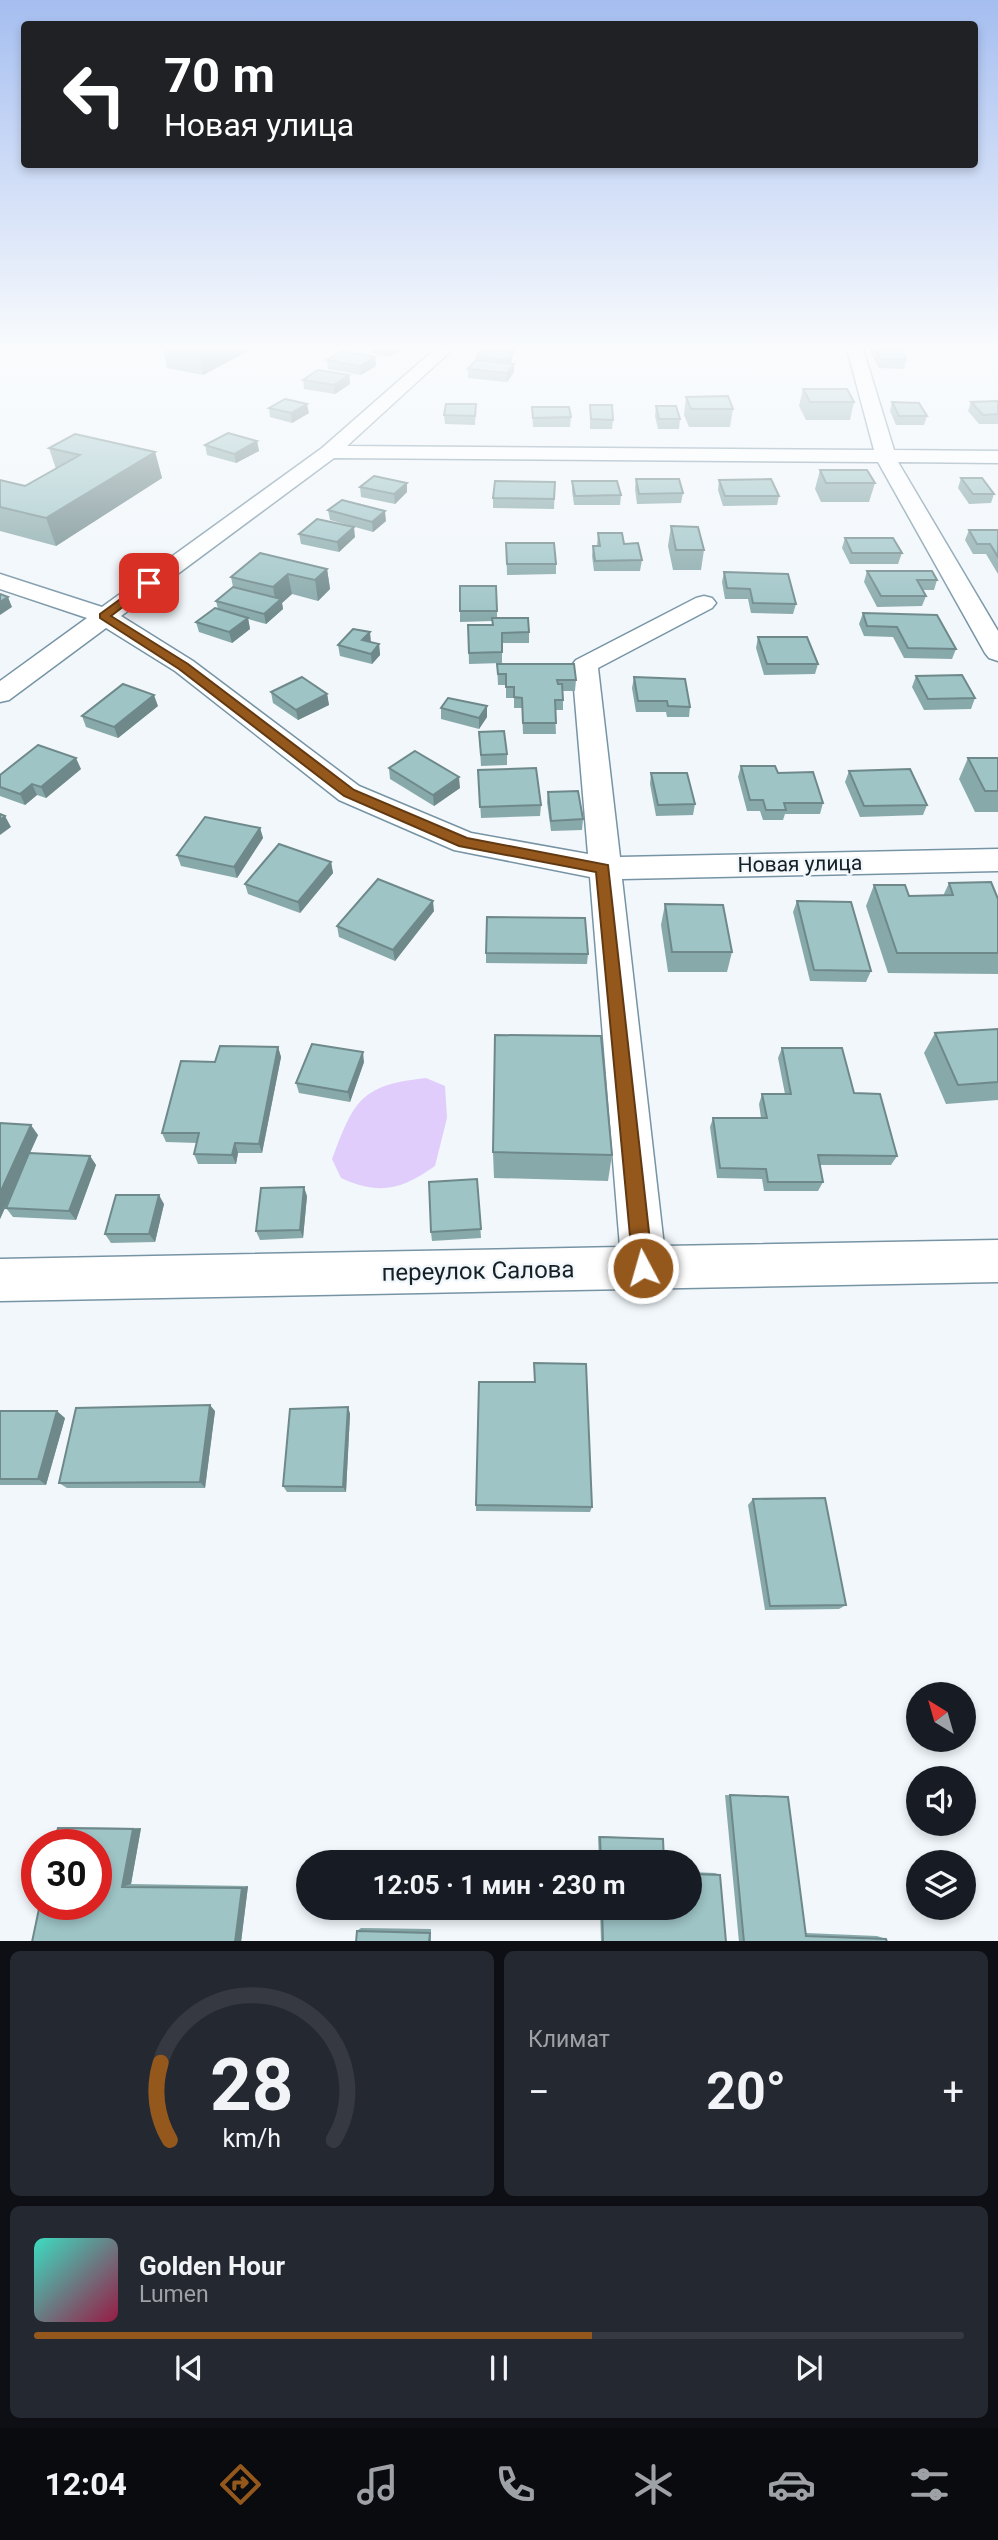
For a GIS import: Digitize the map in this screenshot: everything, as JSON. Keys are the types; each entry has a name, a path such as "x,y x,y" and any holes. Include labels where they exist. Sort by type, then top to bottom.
{"street":[{"path":"0,694 343,440"},
{"path":"882,440 886,458 998,653"},
{"path":"329,452 998,457"},
{"name":"Новая улица","path":"0,581 104,616 184,666 349,793 464,842 603,868 998,860"},
{"path":"643,1268 585,665 704,603"},
{"name":"переулок Салова","path":"0,1279 998,1261"}],"shaded area":[{"path":"426,1078 445,1086 447,1118 435,1166 412,1180 390,1187 368,1187 341,1178 332,1159 354,1109 373,1091 387,1085"}],"building":[{"path":"65,440 100,440 155,452 46,518 0,507 0,480 25,486 80,455 49,448"},
{"path":"215,440 257,441 234,454 205,445"},
{"path":"820,470 867,470 875,483 826,483"},
{"path":"374,476 407,483 394,494 360,487"},
{"path":"961,478 982,478 994,494 973,494"},
{"path":"636,479 679,479 683,493 639,494"},
{"path":"771,479 779,496 725,496 719,480"},
{"path":"495,481 555,482 554,499 493,498"},
{"path":"572,481 617,481 621,495 575,496"},
{"path":"342,500 385,511 372,522 328,510"},
{"path":"317,519 354,527 337,542 299,534"},
{"path":"671,526 698,527 704,550 676,550"},
{"path":"969,530 998,530 998,557 990,544 977,544"},
{"path":"598,533 622,533 624,544 638,543 642,560 595,561 593,546 600,546"},
{"path":"845,538 893,538 902,553 852,553"},
{"path":"506,543 554,543 556,564 507,564"},
{"path":"260,553 327,569 315,580 288,574 273,587 231,577"},
{"path":"867,571 932,571 937,580 917,580 926,596 881,596"},
{"path":"724,572 788,574 796,604 753,603 750,589 727,588"},
{"path":"460,586 496,586 497,611 460,611"},
{"path":"233,587 281,599 264,614 216,601"},
{"path":"0,594 8,597 0,602"},
{"path":"215,608 248,618 229,632 196,622"},
{"path":"863,613 937,615 956,649 908,648 897,627 867,626"},
{"path":"492,618 528,618 529,632 502,633 502,652 469,653 468,625 493,625"},
{"path":"353,629 370,632 362,640 379,644 371,654 338,645"},
{"path":"758,637 807,637 818,664 767,664"},
{"path":"497,664 574,664 576,680 557,680 558,684 562,684 563,700 555,700 556,723 523,723 522,698 514,697 514,687 506,687 506,674 498,674"},
{"path":"962,675 975,698 928,699 916,676"},
{"path":"302,677 327,694 296,710 271,692"},
{"path":"634,677 685,679 690,707 668,706 667,701 638,701"},
{"path":"123,684 154,695 114,727 82,716"},
{"path":"448,698 487,706 479,718 441,708"},
{"path":"504,731 507,754 481,755 479,732"},
{"path":"38,745 76,758 41,787 32,784 20,794 0,787 0,775"},
{"path":"415,751 459,777 433,795 389,768"},
{"path":"968,758 998,758 998,791 985,791"},
{"path":"741,766 775,766 778,773 813,772 823,803 784,803 786,810 766,810 763,800 750,800"},
{"path":"536,768 541,805 480,807 478,770"},
{"path":"910,769 927,805 864,806 849,771"},
{"path":"651,773 687,773 695,804 658,805"},
{"path":"578,791 583,819 551,821 548,792"},
{"path":"205,817 260,828 234,867 177,855"},
{"path":"279,844 331,862 298,902 245,884"},
{"path":"378,879 433,901 393,950 337,926"},
{"path":"991,882 998,899 998,953 897,953 874,885 905,885 909,896 953,895 949,883"},
{"path":"797,901 851,902 871,971 814,970"},
{"path":"665,904 723,905 732,952 672,952"},
{"path":"487,917 585,918 588,954 486,953"},
{"path":"998,1029 998,1082 958,1085 935,1033"},
{"path":"495,1035 601,1036 612,1155 493,1152"},
{"path":"312,1044 363,1052 348,1092 296,1083"},
{"path":"220,1046 278,1047 259,1144 235,1143 232,1155 194,1154 199,1133 162,1133 181,1061 215,1062"},
{"path":"782,1048 842,1048 854,1093 880,1094 897,1156 818,1155 823,1182 768,1182 766,1169 720,1168 713,1118 767,1118 762,1094 791,1094"},
{"path":"0,1123 31,1125 0,1193"},
{"path":"29,1153 90,1156 69,1211 6,1208"},
{"path":"477,1179 481,1229 431,1232 429,1182"},
{"path":"304,1187 300,1230 256,1231 261,1188"},
{"path":"116,1195 159,1195 149,1234 105,1234"},
{"path":"534,1363 586,1364 592,1507 476,1505 479,1382 535,1382"},
{"path":"210,1405 200,1482 59,1483 76,1408"},
{"path":"348,1407 343,1487 283,1486 290,1409"},
{"path":"0,1411 57,1411 38,1479 0,1479"},
{"path":"825,1498 846,1605 770,1606 753,1499"},
{"path":"730,1795 788,1797 806,1936 887,1941 744,1941"},
{"path":"58,1828 133,1829 122,1887 242,1888 235,1941 32,1941 37,1920 112,1920 112,1829"},
{"path":"600,1837 663,1839 663,1850 601,1850"},
{"path":"702,1874 720,1875 726,1941 603,1941 602,1920 702,1920"},
{"path":"357,1931 430,1933 429,1941 356,1941"}],"route":[{"path":"149,583 104,616 184,666 349,793 464,842 603,868 643,1268"}]}
